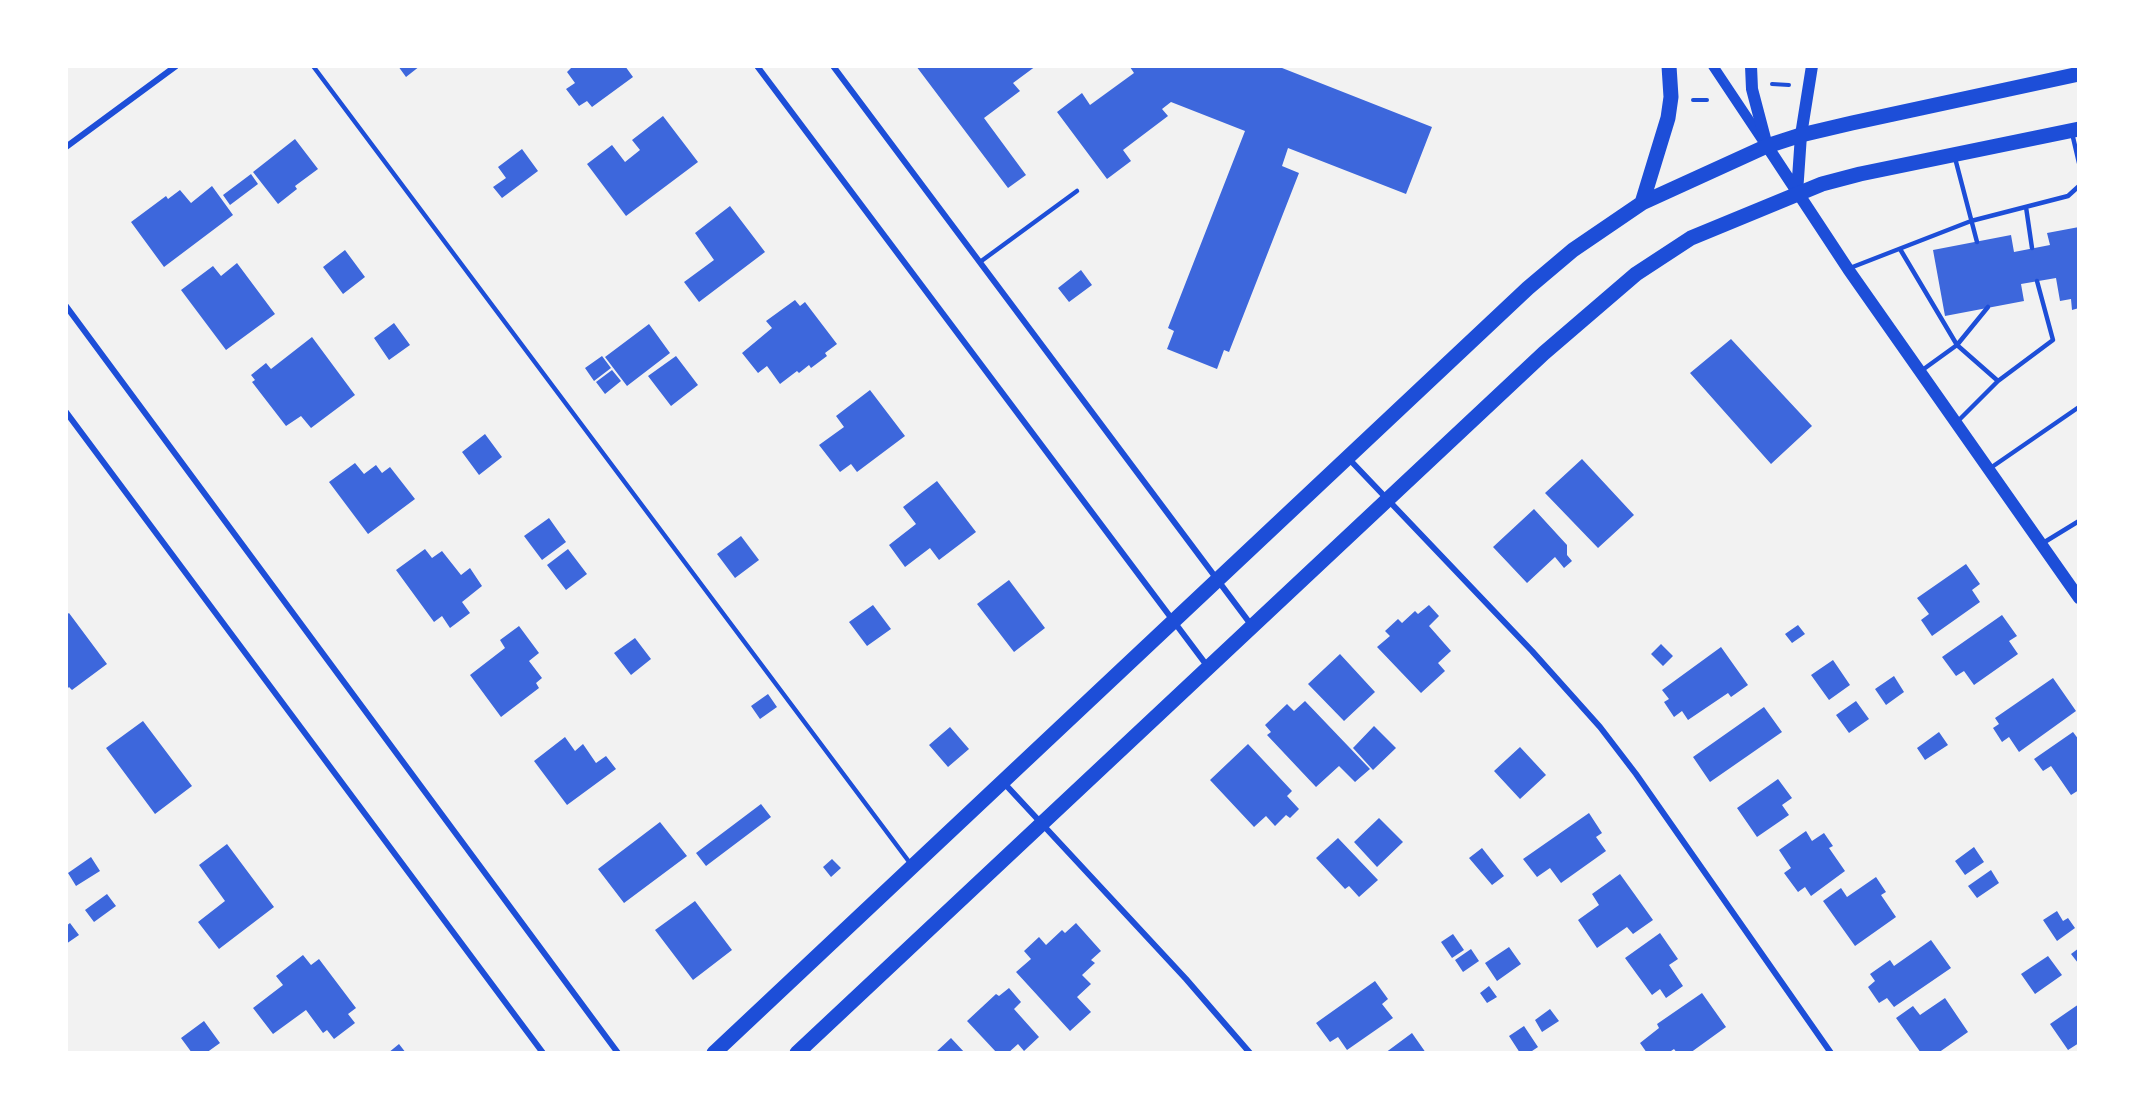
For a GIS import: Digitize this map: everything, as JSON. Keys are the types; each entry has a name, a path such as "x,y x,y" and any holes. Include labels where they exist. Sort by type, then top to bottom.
{"main road":[{"path":"1642,203 1668,118 1671,97 1669,66"},
{"path":"1751,66 1752,89 1767,147 1848,269 2079,598"},
{"path":"1797,193 1800,135 1812,66"},
{"path":"714,1053 1528,288 1572,250 1642,203 1767,147 1800,135 2079,74"},
{"path":"797,1053 1387,499 1582,319 1636,274 1691,238 1797,193 1860,174 2075,130"}],"street":[{"path":"66,147 176,66"},
{"path":"757,66 1208,667"},
{"path":"833,66 1252,626"},
{"path":"1713,66 1767,147"},
{"path":"66,306 618,1053"},
{"path":"66,412 543,1053"},
{"path":"1349,458 1532,651 1600,727 1636,774 1831,1053"},
{"path":"1003,782 1179,971 1250,1053"}],"lane":[{"path":"313,66 912,866"},
{"path":"2075,130 2079,162"},
{"path":"1954,156 1977,242"},
{"path":"1848,269 1971,221 2068,196 2079,186"},
{"path":"980,262 1077,191"},
{"path":"2026,207 2032,248"},
{"path":"1900,249 1957,345 1998,381"},
{"path":"1956,423 1998,381 2053,340 2037,282"},
{"path":"1920,372 1957,345 1988,308"},
{"path":"1989,469 2079,407"},
{"path":"2041,544 2079,521"}],"path":[{"path":"1765,84 1793,85"}],"building":[{"path":"398,66 420,66 406,77"},
{"path":"573,66 625,66 633,77 592,107 587,101 579,106 566,89 575,83 567,72"},
{"path":"916,66 1036,66 1013,83 1020,91 984,118 1026,175 1008,188"},
{"path":"1277,66 1432,127 1406,194 1288,148 1282,166 1299,173 1229,352 1224,350 1217,369 1167,349 1174,331 1168,328 1245,131 1171,102 1162,109 1168,116 1123,150 1131,161 1107,179 1057,112 1082,93 1090,105 1134,73 1130,67"},
{"path":"663,116 698,162 626,216 587,164 612,145 625,162 640,150 632,140"},
{"path":"295,139 318,169 295,186 297,189 278,204 253,172"},
{"path":"522,149 538,171 502,198 493,187 506,178 498,167"},
{"path":"251,174 258,184 230,205 223,195"},
{"path":"212,186 233,215 164,267 131,222 166,196 168,199 180,190 191,203"},
{"path":"730,206 765,252 699,302 684,282 714,260 695,233"},
{"path":"2079,227 2079,308 2072,310 2071,299 2060,301 2056,278 2021,284 2024,301 1945,316 1933,250 2011,235 2014,252 2050,245 2047,233"},
{"path":"345,250 365,277 343,294 323,267"},
{"path":"237,263 275,314 226,350 181,290 213,266 221,276"},
{"path":"1081,270 1092,285 1069,302 1058,288"},
{"path":"795,300 800,306 805,302 837,344 825,353 827,356 811,368 809,365 799,373 797,371 780,384 767,366 758,373 742,353 772,328 766,321"},
{"path":"394,323 410,345 389,360 374,338"},
{"path":"649,324 670,353 627,386 605,357"},
{"path":"312,337 355,395 311,428 301,416 286,426 252,382 255,380 251,375 266,363 271,369"},
{"path":"1731,339 1812,426 1771,464 1690,373"},
{"path":"602,356 611,368 594,381 585,368"},
{"path":"676,356 698,385 671,406 648,376"},
{"path":"612,370 621,381 605,394 596,382"},
{"path":"870,390 905,436 857,472 851,464 840,472 819,445 844,427 836,416"},
{"path":"485,434 502,457 479,475 462,452"},
{"path":"1582,459 1634,515 1598,548 1545,493"},
{"path":"355,463 364,474 376,465 382,473 390,467 415,499 368,534 329,482"},
{"path":"937,481 976,532 939,560 930,548 905,567 889,545 916,524 903,507"},
{"path":"1534,509 1567,545 1567,555 1572,561 1564,568 1555,557 1527,583 1493,547"},
{"path":"549,518 566,542 542,560 524,536"},
{"path":"741,536 759,560 735,578 717,554"},
{"path":"425,549 432,558 442,551 461,575 470,568 482,586 462,602 470,613 450,628 442,616 434,622 396,570"},
{"path":"568,549 587,574 566,590 547,565"},
{"path":"1966,564 1980,584 1972,590 1980,602 1932,636 1921,620 1929,614 1917,598"},
{"path":"1009,580 1045,628 1014,652 977,604"},
{"path":"873,605 891,629 867,646 849,622"},
{"path":"1429,605 1439,616 1429,626 1451,651 1438,663 1445,671 1421,693 1377,647 1390,636 1385,631 1398,619 1402,623 1415,611 1418,614"},
{"path":"69,613 107,664 72,690 69,687 66,690 66,615"},
{"path":"2002,615 2017,636 2009,641 2018,654 1974,685 1964,671 1956,676 1942,657"},
{"path":"1798,625 1805,634 1792,643 1785,634"},
{"path":"519,626 539,653 529,661 542,678 536,683 539,688 501,717 470,675 505,648 500,640"},
{"path":"635,638 651,659 631,675 614,653"},
{"path":"1661,644 1673,656 1663,666 1651,654"},
{"path":"1721,647 1748,685 1731,697 1728,693 1688,720 1682,711 1674,717 1664,702 1669,699 1662,690"},
{"path":"1340,654 1375,692 1344,721 1308,684"},
{"path":"1833,660 1850,685 1829,700 1811,675"},
{"path":"1894,676 1904,692 1886,705 1875,689"},
{"path":"2053,678 2076,711 2019,752 2009,737 2002,742 1993,728 1999,724 1995,718"},
{"path":"768,694 777,707 760,719 751,706"},
{"path":"1305,701 1370,769 1355,782 1339,766 1316,787 1267,735 1271,732 1265,725 1287,704 1294,711"},
{"path":"1856,701 1869,719 1849,733 1836,715"},
{"path":"1764,707 1782,732 1710,782 1693,757"},
{"path":"143,721 192,786 155,814 106,748"},
{"path":"1374,726 1396,748 1373,770 1353,748"},
{"path":"950,727 969,749 948,767 929,745"},
{"path":"1939,732 1948,745 1925,760 1917,748"},
{"path":"2073,732 2079,740 2079,790 2071,795 2051,766 2043,771 2034,759"},
{"path":"565,737 575,751 583,744 596,763 606,756 616,769 567,805 534,761"},
{"path":"1248,744 1292,791 1287,796 1299,809 1290,818 1286,815 1275,826 1266,816 1254,827 1210,780"},
{"path":"1520,747 1546,775 1520,799 1494,771"},
{"path":"1778,779 1792,798 1782,805 1789,815 1757,837 1737,808"},
{"path":"761,804 771,817 706,866 696,853"},
{"path":"1589,813 1602,833 1596,837 1606,851 1561,883 1550,868 1537,877 1523,859"},
{"path":"1379,818 1403,842 1377,867 1354,842"},
{"path":"660,822 687,856 624,903 598,869"},
{"path":"1806,831 1812,841 1824,833 1833,846 1829,848 1845,871 1811,896 1805,887 1798,892 1784,873 1791,868 1779,850"},
{"path":"1338,838 1378,880 1359,897 1349,886 1345,889 1316,858"},
{"path":"227,844 274,907 219,949 198,922 225,901 199,865"},
{"path":"1974,847 1984,862 1965,875 1955,861"},
{"path":"1482,848 1504,876 1492,885 1469,858"},
{"path":"91,857 100,871 76,886 68,873"},
{"path":"832,859 841,868 831,877 823,867"},
{"path":"1991,870 1999,883 1977,898 1968,886"},
{"path":"1620,874 1653,920 1633,934 1627,927 1597,948 1578,920 1599,905 1592,894"},
{"path":"1876,877 1886,892 1881,895 1896,917 1855,946 1823,901 1841,888 1847,897"},
{"path":"107,894 116,906 94,922 85,910"},
{"path":"695,901 732,950 693,980 655,930"},
{"path":"2057,911 2063,921 2068,918 2075,928 2057,941 2043,920"},
{"path":"70,923 79,935 66,944 66,926"},
{"path":"1076,923 1101,951 1091,960 1095,963 1082,975 1091,984 1077,997 1091,1012 1070,1031 1016,972 1031,959 1024,951 1039,937 1046,945 1062,930 1065,933"},
{"path":"1660,933 1678,959 1669,965 1683,986 1666,998 1660,989 1652,995 1625,958"},
{"path":"1453,934 1464,950 1452,958 1441,942"},
{"path":"1931,940 1951,968 1894,1007 1887,998 1879,1003 1868,987 1875,981 1870,974 1890,960 1894,966"},
{"path":"1509,947 1521,964 1497,981 1485,963"},
{"path":"2079,948 2079,962 2078,963 2071,954"},
{"path":"1471,949 1479,961 1463,972 1455,960"},
{"path":"303,955 311,965 319,959 356,1008 348,1014 355,1023 334,1039 327,1030 323,1033 306,1010 273,1034 253,1008 283,985 276,976"},
{"path":"2048,956 2062,975 2035,994 2021,974"},
{"path":"1375,981 1388,999 1382,1004 1393,1018 1347,1050 1338,1037 1330,1042 1316,1023"},
{"path":"1489,986 1497,997 1487,1003 1480,993"},
{"path":"1009,988 1021,1002 1014,1009 1039,1037 1024,1051 1018,1044 1008,1053 997,1053 967,1021 996,994 999,996"},
{"path":"1702,993 1726,1027 1690,1053 1677,1053 1674,1049 1668,1053 1647,1053 1640,1043 1659,1028 1657,1024"},
{"path":"1945,998 1968,1032 1938,1053 1921,1053 1896,1018 1913,1006 1920,1015"},
{"path":"2079,1004 2079,1043 2068,1050 2050,1024"},
{"path":"1550,1009 1559,1021 1542,1032 1535,1020"},
{"path":"204,1021 220,1043 206,1053 192,1053 181,1038"},
{"path":"1524,1026 1538,1047 1529,1053 1520,1053 1509,1036"},
{"path":"1412,1033 1426,1053 1385,1053"},
{"path":"951,1038 965,1053 935,1053"},
{"path":"399,1044 406,1053 388,1053"}]}
